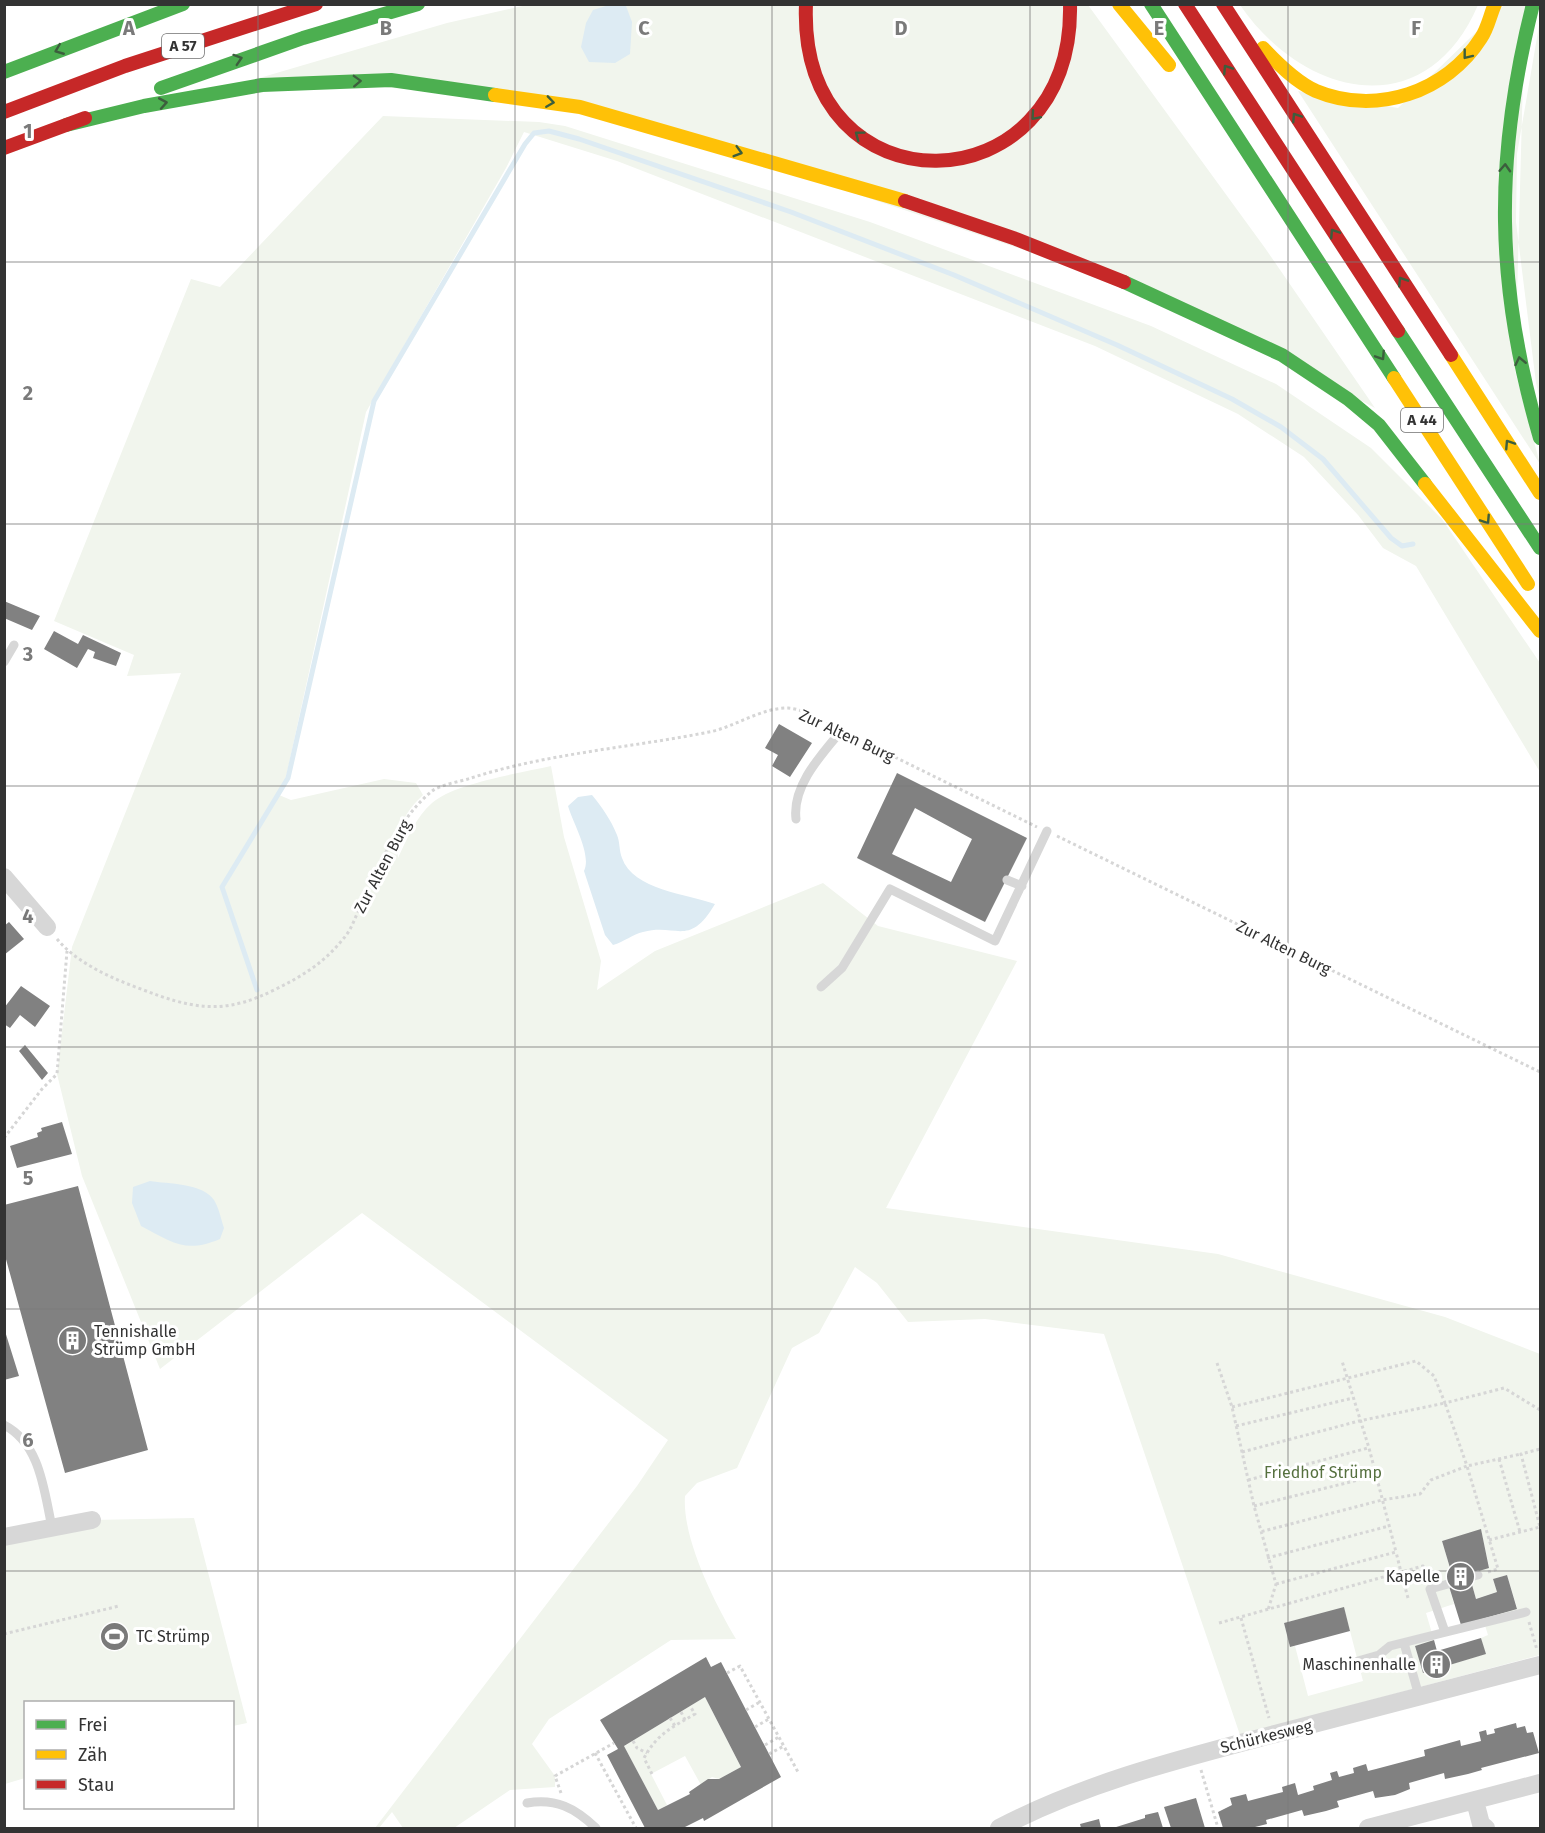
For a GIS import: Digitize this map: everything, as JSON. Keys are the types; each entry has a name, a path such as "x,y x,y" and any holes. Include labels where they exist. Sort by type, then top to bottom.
{"highway":[{"path":"113,29 150,4"},
{"name":"A 57","path":"4,72 183,4"},
{"name":"A 57","path":"4,112 125,66 316,4"},
{"path":"4,148 227,62 418,4"},
{"path":"806,4 802,30 812,77 831,110 859,137 889,153 927,162 965,158 1000,144 1030,122 1053,94 1068,57 1072,19 1070,4"},
{"path":"1119,4 1175,73"},
{"name":"A 44","path":"1151,4 1304,236 1534,594"},
{"name":"A 44","path":"1185,4 1540,548"},
{"path":"1223,5 1277,63 1316,90 1355,102 1393,100 1428,88 1459,65 1481,38 1495,4"},
{"path":"1533,4 1524,35 1512,101 1505,166 1504,238 1509,300 1520,360 1540,438"},
{"path":"1223,5 1540,493"},
{"path":"66,126 144,106 262,85 391,80 580,106 889,196 984,228 1124,282 1250,339 1314,375 1348,399 1379,424 1540,632"},
{"path":"1201,108 1226,143 1304,236"}],"street":[{"path":"4,878 47,927"},
{"path":"4,1537 92,1520"},
{"name":"Schürkesweg","path":"999,1828 1037,1808 1110,1779 1419,1696 1540,1660"},
{"path":"1368,1828 1540,1783"},
{"path":"1475,1801 1481,1824 1486,1828"}],"lane":[{"path":"4,662 14,645"},
{"path":"796,819 794,802 817,760 841,731"},
{"path":"821,987 842,968 890,889 995,941 1047,831"},
{"path":"1007,880 1022,886"},
{"path":"4,1425 16,1431 29,1446 39,1471 52,1527"},
{"path":"1445,1632 1430,1589 1448,1584"},
{"path":"1358,1661 1404,1643 1526,1612"},
{"path":"1404,1643 1419,1696"},
{"path":"527,1803 544,1800 559,1802 596,1828"}],"path":[{"name":"Zur Alten Burg","path":"4,1138 42,1089 57,1074 66,951 80,962 179,1002 210,1008 235,1005 260,997 301,977 321,963 345,938 386,852 411,812 434,790 487,773 561,755 713,731 754,715 787,708 804,711 1540,1072"},
{"path":"1342,1361 1369,1448 1408,1598"},
{"path":"1232,1407 1416,1361 1434,1376 1445,1403 1498,1569 1474,1576"},
{"path":"1217,1363 1232,1407 1260,1532 1276,1584 1268,1610"},
{"path":"1242,1452 1359,1421 1504,1388 1540,1410"},
{"path":"1236,1426 1353,1398"},
{"path":"1248,1480 1369,1448"},
{"path":"1260,1532 1382,1500 1420,1494 1431,1480 1467,1467 1540,1449"},
{"path":"1489,1540 1540,1528 1521,1454"},
{"path":"1499,1459 1520,1532"},
{"path":"1254,1506 1375,1476"},
{"path":"1267,1558 1389,1526"},
{"path":"1276,1584 1396,1552"},
{"path":"1219,1623 1423,1566"},
{"path":"4,1634 119,1606"},
{"path":"1526,1612 1540,1660"},
{"path":"1241,1618 1273,1734"},
{"path":"727,1673 740,1666 798,1772"},
{"path":"746,1710 760,1702"},
{"path":"652,1774 644,1758 646,1753 657,1737 695,1714 690,1706"},
{"path":"681,1712 685,1720"},
{"path":"670,1718 675,1726"},
{"path":"755,1727 769,1719"},
{"path":"765,1745 779,1737"},
{"path":"633,1741 637,1748 646,1753"},
{"path":"559,1802 562,1795 555,1776 614,1743"},
{"path":"769,1754 784,1746"},
{"path":"595,1753 636,1828"},
{"path":"1197,1754 1218,1828"}],"green space":[{"path":"527,5 1088,5 1265,248 1375,408 1165,297 575,100 256,79 447,23"},
{"path":"1240,5 1478,5 1455,44 1428,69 1397,83 1364,85 1330,78 1297,61 1266,37"},
{"path":"1504,5 1525,5 1515,371 1540,464 1298,91 1398,108"},
{"path":"1540,20 1540,399 1536,383 1516,222 1517,154"},
{"name":"Friedhof Strümp","path":"383,116 539,122 565,126 870,222 1151,326 1276,384 1371,448 1442,519 1540,663 1540,772 1416,566 1383,548 1358,515 1304,457 1238,414 1095,346 617,161 524,132 506,168 366,412 286,777 279,795 291,800 384,779 416,783 423,795 410,809 402,823 398,839 398,858 421,815 442,796 471,784 551,766 564,837 601,961 597,990 655,951 823,883 878,926 1017,961 886,1208 1218,1254 1445,1317 1540,1354 1540,1655 1240,1735 1104,1334 985,1319 908,1322 877,1283 855,1267 819,1333 792,1348 737,1468 697,1483 685,1496 685,1513 694,1550 709,1589 736,1639 671,1640 549,1719 532,1744 555,1776 555,1787 510,1790 454,1828 403,1828 392,1812 379,1828 375,1828 637,1486 668,1440 362,1213 160,1369 82,1176 57,1074 72,947 181,673 127,676 134,655 54,621 191,279 220,287","holes":["1481,1530 1489,1567 1469,1574 1476,1599 1497,1592 1493,1579 1507,1575 1517,1608 1483,1619 1488,1635 1481,1638 1485,1654 1423,1673 1415,1646 1434,1640 1426,1613 1454,1604 1447,1580 1453,1578 1442,1541","1344,1608 1363,1681 1308,1696 1295,1646 1290,1647 1284,1623"]},
{"name":"TC Strümp","path":"194,1518 247,1723 234,1726 234,1701 24,1701 24,1778 5,1784 5,1537 92,1520"},
{"path":"705,1697 741,1767 719,1779 712,1777 701,1785 685,1756 651,1774 667,1805 658,1810 624,1746"}],"shaded area":[{"path":"609,5 626,6 632,22 630,54 615,63 589,62 581,47 586,23 593,10"},
{"path":"592,795 615,829 620,852 628,869 637,877 662,889 715,904 698,926 682,931 643,932 613,945 605,935 584,871 586,856 568,806 578,797"},
{"path":"150,1181 194,1187 209,1194 216,1203 224,1228 220,1239 197,1246 188,1246 170,1241 141,1226 132,1203 133,1187"}],"building":[{"path":"4,601 40,616 32,630 4,618"},
{"path":"54,631 78,644 83,635 121,653 116,666 93,658 95,652 88,649 77,668 44,649"},
{"path":"779,724 812,743 790,777 772,766 778,755 765,748"},
{"path":"897,773 1027,838 985,922 857,858","holes":["915,808 972,839 951,882 892,854"]},
{"path":"9,922 24,939 4,955 4,926"},
{"path":"21,986 50,1006 35,1027 20,1015 10,1028 4,1024 4,1008"},
{"path":"25,1045 48,1073 42,1080 19,1051"},
{"path":"62,1122 72,1154 17,1168 10,1146 38,1137 37,1133 42,1131 41,1128"},
{"name":"Tennishalle Strümp GmbH","path":"78,1186 148,1450 65,1473 4,1252 4,1205"},
{"path":"4,1328 19,1376 4,1380"},
{"name":"Kapelle","path":"1481,1529 1489,1568 1469,1574 1476,1599 1497,1592 1493,1579 1507,1575 1517,1609 1461,1625 1447,1580 1453,1578 1442,1541"},
{"path":"1344,1607 1350,1631 1290,1647 1284,1623"},
{"name":"Maschinenhalle","path":"1481,1638 1486,1654 1423,1673 1415,1646 1434,1640 1437,1651"},
{"path":"706,1657 711,1667 721,1662 781,1777 704,1821 703,1818 683,1828 645,1828 607,1755 618,1749 600,1720","holes":["705,1697 741,1767 719,1779 708,1779 689,1792 690,1794 658,1810 624,1746"]},
{"path":"1516,1723 1517,1728 1525,1726 1527,1733 1533,1732 1539,1753 1481,1768 1482,1770 1468,1774 1445,1779 1444,1773 1409,1783 1410,1789 1395,1795 1375,1798 1373,1791 1337,1801 1339,1807 1326,1811 1304,1816 1302,1810 1266,1820 1267,1824 1251,1828 1223,1828 1218,1812 1232,1805 1230,1798 1246,1794 1248,1801 1283,1792 1282,1787 1295,1783 1298,1795 1314,1790 1313,1786 1332,1780 1330,1773 1337,1771 1339,1777 1354,1773 1353,1768 1366,1764 1368,1771 1425,1756 1424,1750 1460,1740 1461,1746 1481,1741 1479,1732 1486,1730 1487,1735 1495,1733 1494,1729"},
{"path":"1196,1798 1205,1828 1171,1828 1164,1807"},
{"path":"1158,1812 1163,1828 1113,1828 1145,1818 1145,1815"},
{"path":"1099,1819 1101,1828 1081,1828 1080,1824"}],"waterway":[{"path":"257,990 222,887 288,778 374,401 525,144 534,133 549,131 579,139 791,212 954,275 1117,345 1232,399 1281,427 1323,459 1391,538 1402,546 1413,544"}],"traffic: fast":[{"path":"4,72 183,4"},
{"path":"161,88 303,38 418,4"},
{"path":"1151,4 1394,378"},
{"path":"1533,4 1511,115 1506,169 1505,221 1514,327 1525,382 1540,438"},
{"path":"66,125 144,106 262,85 391,80 495,95"},
{"path":"1124,282 1282,355 1348,399 1379,425 1425,484"},
{"path":"1398,331 1540,548"}],"traffic: slow":[{"path":"1119,4 1169,65"},
{"path":"1263,48 1294,78 1316,91 1339,98 1362,101 1386,99 1408,94 1430,85 1449,73 1467,57 1481,38 1495,4"},
{"path":"495,95 580,107 905,201"},
{"path":"1451,355 1540,493"},
{"path":"1394,378 1528,584"},
{"path":"1425,484 1540,631"}],"traffic: jam":[{"path":"4,112 125,66 316,4"},
{"path":"806,4 815,73 844,122 887,151 936,161 986,150 1030,121 1060,72 1070,4"},
{"path":"1185,4 1398,331"},
{"path":"1223,4 1451,355"},
{"path":"4,148 85,118"},
{"path":"905,201 1016,239 1124,282"}],"place":[{"name":"Tennishalle Strümp GmbH","path":"73,1340"},
{"name":"Kapelle","path":"1461,1576"},
{"name":"TC Strümp","path":"115,1636"},
{"name":"Maschinenhalle","path":"1437,1664"}]}
